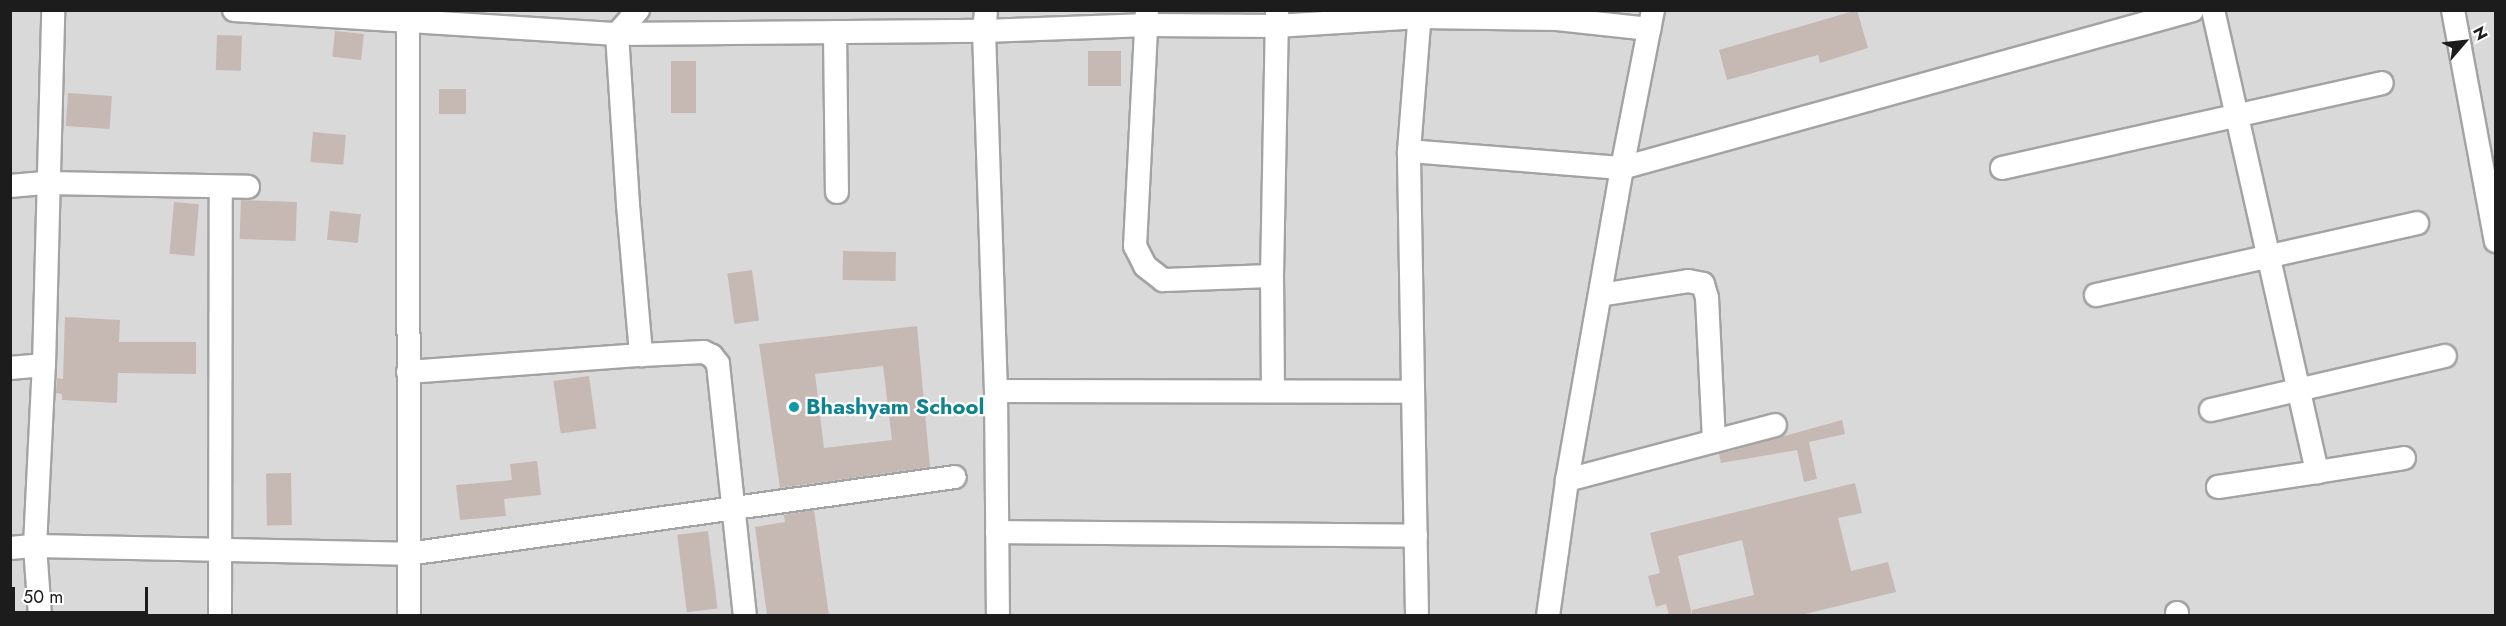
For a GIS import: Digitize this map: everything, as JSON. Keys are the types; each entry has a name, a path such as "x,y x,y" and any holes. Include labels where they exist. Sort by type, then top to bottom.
{"street":[{"path":"40,615 35,546 44,365 53,10"},
{"path":"234,10 408,15 617,34 835,32 985,21 1420,14 1557,15 1651,20 1599,295 1567,480 1548,615"},
{"path":"638,10 617,34 641,355"},
{"path":"1409,151 1622,168 2193,10"},
{"path":"2214,10 2318,472"},
{"path":"2453,10 2496,241"},
{"path":"1417,615 1409,151 1420,14"},
{"path":"408,15 409,615"},
{"path":"1147,18 1134,246 1144,266 1163,280 1272,276"},
{"path":"1273,390 1272,276 1277,18"},
{"path":"985,21 996,391 998,615"},
{"path":"835,32 837,192"},
{"path":"2002,168 2382,83"},
{"path":"10,186 47,183 248,187"},
{"path":"220,615 221,188"},
{"path":"2096,296 2417,223"},
{"path":"1599,295 1688,281 1703,284 1707,298 1714,441"},
{"path":"408,372 641,355 704,352 712,356 718,364 745,615"},
{"path":"2211,410 2445,356"},
{"path":"10,368 44,365"},
{"path":"996,391 1413,392"},
{"path":"1567,480 1775,425"},
{"path":"2218,487 2404,458"},
{"path":"10,548 35,546 408,554 955,477"},
{"path":"997,532 1416,537"}],"shaded area":[{"path":"11,11 2495,11 2495,615 11,615"}],"building":[{"path":"1857,10 1868,48 1820,63 1818,55 1727,80 1719,50"},
{"path":"335,31 364,34 361,60 332,57"},
{"path":"217,35 242,36 241,71 216,70"},
{"path":"1088,51 1121,51 1121,86 1088,86"},
{"path":"671,61 696,61 696,113 671,113"},
{"path":"439,89 466,89 466,114 439,114"},
{"path":"68,93 112,96 110,129 66,126"},
{"path":"313,132 346,135 343,165 310,162"},
{"path":"241,200 297,202 296,241 240,239"},
{"path":"174,202 199,204 194,256 169,254"},
{"path":"330,211 361,214 358,243 327,240"},
{"path":"843,251 896,252 895,281 842,280"},
{"path":"752,270 759,321 734,324 727,273"},
{"path":"65,317 120,320 119,342 196,342 196,374 118,373 117,403 62,400 62,394 56,393 57,378 63,379"},
{"name":"Bhashyam School","path":"917,326 930,467 780,488 759,344","holes":["883,366 892,440 824,448 815,374"]},
{"path":"589,376 596,428 561,433 553,381"},
{"path":"1842,420 1845,434 1809,442 1817,479 1804,482 1797,450 1721,463 1719,454"},
{"path":"537,461 541,495 504,499 506,516 460,520 456,485 512,480 510,464"},
{"path":"266,473 291,473 292,525 267,525"},
{"path":"1855,483 1862,513 1838,518 1851,571 1888,562 1896,592 1801,615 1669,615 1666,604 1656,607 1648,576 1660,573 1650,533","holes":["1742,540 1754,595 1692,610 1692,615 1678,556"]},
{"path":"814,510 829,615 767,615 755,527 785,522 784,515"},
{"path":"708,531 718,608 687,612 677,535"}],"place":[{"name":"Bhashyam School","path":"794,407"}]}
